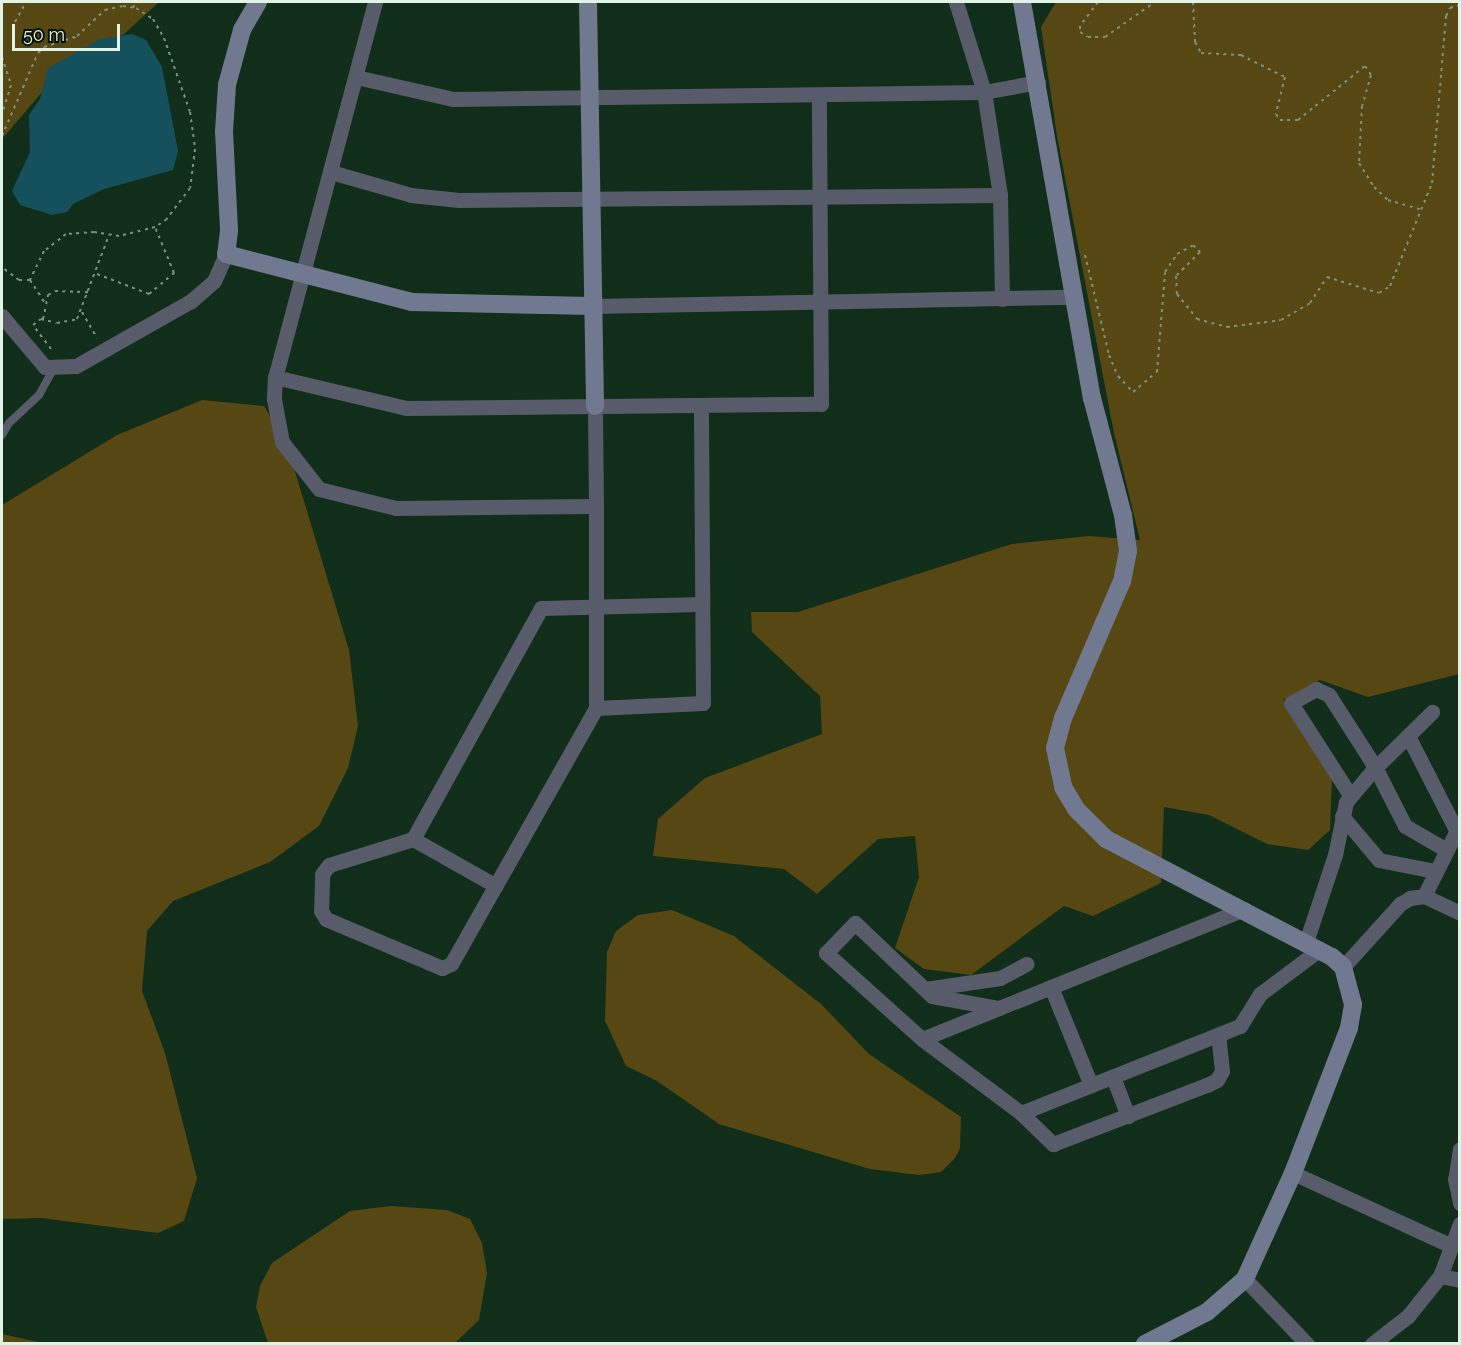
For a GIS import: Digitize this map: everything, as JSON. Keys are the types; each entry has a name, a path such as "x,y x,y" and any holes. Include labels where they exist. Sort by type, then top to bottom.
{"street":[{"path":"2,316 37,360 53,370 76,366 104,352 191,301 214,280 226,255 230,231 224,131 226,85 242,30 258,2"},
{"path":"375,2 275,377 274,399 282,442 319,489 396,508 596,506"},
{"path":"588,2 596,506 596,607 596,708 451,964 442,968 326,919 321,912 322,874 329,865 413,839 541,608 596,607 702,604"},
{"path":"956,2 984,92 1000,195 1002,299"},
{"path":"1022,2 1038,82 1092,398 1123,515 1128,551 1122,581 1062,717 1055,748 1063,786 1076,809 1106,839 1313,945 1342,967 1353,1005 1349,1028 1293,1173 1245,1279 1207,1312 1146,1344"},
{"path":"356,77 453,99 984,92 1038,82"},
{"path":"275,377 406,408 820,404 819,94"},
{"path":"331,172 430,198 1000,195"},
{"path":"226,255 411,302 592,306 1075,297"},
{"path":"596,708 703,703 701,405"},
{"path":"1350,795 1291,703 1316,689 1329,694 1375,767 1405,826 1445,849"},
{"path":"1021,1113 1240,1026 1260,994 1313,945 1342,816 1350,795 1375,767 1432,712"},
{"path":"1408,736 1458,827 1434,871 1424,896"},
{"path":"1342,816 1379,861 1434,871"},
{"path":"413,839 495,886"},
{"path":"1342,967 1400,904 1424,896 1460,913"},
{"path":"922,1040 1244,909"},
{"path":"999,1008 932,996 855,923 826,953 922,1040 1021,1113 1053,1144 1218,1080 1222,1071 1218,1035"},
{"path":"925,989 1000,978 1026,964"},
{"path":"1052,987 1091,1085"},
{"path":"1113,1077 1128,1116"},
{"path":"1460,1149 1455,1179 1460,1203"},
{"path":"1293,1173 1452,1246"},
{"path":"1372,1344 1408,1316 1440,1276 1460,1224"},
{"path":"1440,1276 1460,1280"},
{"path":"1245,1279 1307,1344"}],"lane":[{"path":"2,435 9,423 39,396 53,370"}],"path":[{"path":"15,22 26,2"},
{"path":"134,8 135,2"},
{"path":"1098,2 1080,26 1080,32 1089,37 1105,37 1155,2"},
{"path":"1193,2 1195,42 1202,53 1241,55 1285,77 1276,114 1280,120 1298,120 1365,66 1371,75 1362,106 1359,163 1374,187 1388,200 1420,209"},
{"path":"1084,254 1109,355 1118,376 1132,392 1157,372 1161,281 1177,254 1193,245 1200,252 1176,276 1177,294 1197,319 1227,327 1281,320 1311,303 1327,277 1379,292 1390,286 1432,183 1435,105 1446,16 1450,8 1460,5"},
{"path":"2,136 44,47 77,36 105,10 134,8 153,19 164,38 190,112 195,149 190,188 167,219 155,227 138,233 109,235 75,233 52,241 30,280"},
{"path":"2,57 10,85 2,114"},
{"path":"96,274 149,294 174,273 155,227"},
{"path":"53,370 54,355 33,325 43,319 68,322 82,312 109,235"},
{"path":"2,267 19,280 30,280"},
{"path":"30,280 46,305"},
{"path":"43,319 48,295 55,291 90,292"},
{"path":"82,312 104,352"}],"shaded area":[{"path":"2,2 159,2 124,34 73,56 2,139"},
{"path":"1056,2 1459,2 1459,674 1368,697 1320,680 1283,700 1332,779 1330,830 1308,850 1267,844 1209,815 1164,807 1161,883 1093,916 1064,906 971,975 924,969 895,948 919,877 915,836 878,839 817,894 784,869 653,856 658,819 705,778 822,734 820,696 752,632 751,612 798,612 1012,544 1089,536 1140,540 1114,433 1057,136 1041,27"},
{"path":"202,400 264,406 287,445 349,650 358,726 348,768 319,826 270,862 173,901 147,931 142,991 165,1053 197,1178 184,1221 158,1233 41,1218 2,1219 2,505 117,435"},
{"path":"672,910 734,936 821,1004 869,1054 961,1117 960,1148 955,1158 941,1172 919,1175 870,1169 719,1124 657,1081 626,1066 605,1021 607,952 616,931 638,915"},
{"path":"391,1206 447,1210 470,1219 482,1243 487,1273 479,1320 455,1343 268,1343 256,1307 260,1286 272,1263 350,1211"},
{"path":"2,1334 43,1343 2,1343"}],"water":[{"path":"132,34 146,40 162,67 178,151 173,170 104,189 73,204 67,212 52,215 20,205 12,191 30,152 29,115 40,99 48,68 100,39"}]}
